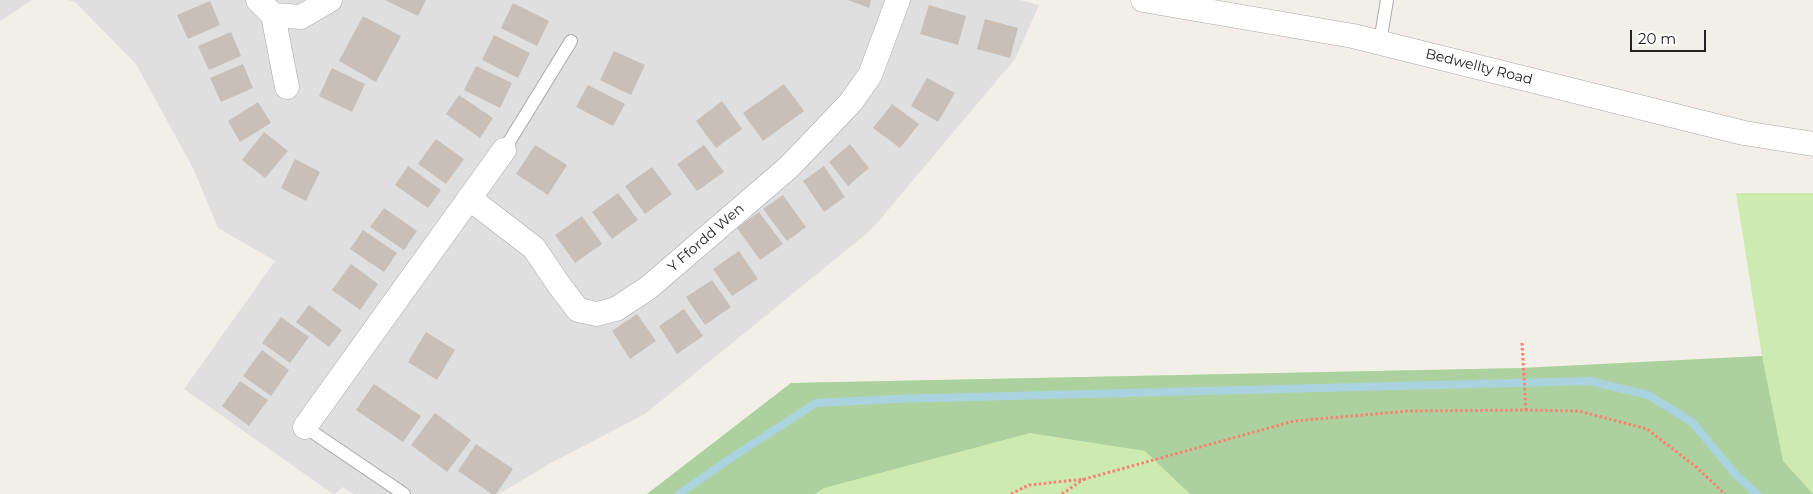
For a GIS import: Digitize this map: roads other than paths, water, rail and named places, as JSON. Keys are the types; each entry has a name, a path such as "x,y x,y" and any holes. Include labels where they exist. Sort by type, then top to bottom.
{"street":[{"path":"287,86 266,8 301,17 330,0"},
{"name":"Y Ffordd Wen","path":"469,198 534,248 558,285 578,310 597,314 616,309 648,288 790,167 851,102 870,75 898,0"},
{"name":"Bedwellty Road","path":"1144,0 1353,36 1744,133 1813,144"},
{"path":"305,426 504,150"}],"lane":[{"path":"1380,42 1387,0"},
{"path":"504,150 571,41"},
{"path":"305,426 404,494"}],"waterway":[{"path":"679,494 816,403 895,399 1590,381 1648,395 1692,422 1736,475 1757,494"}]}
